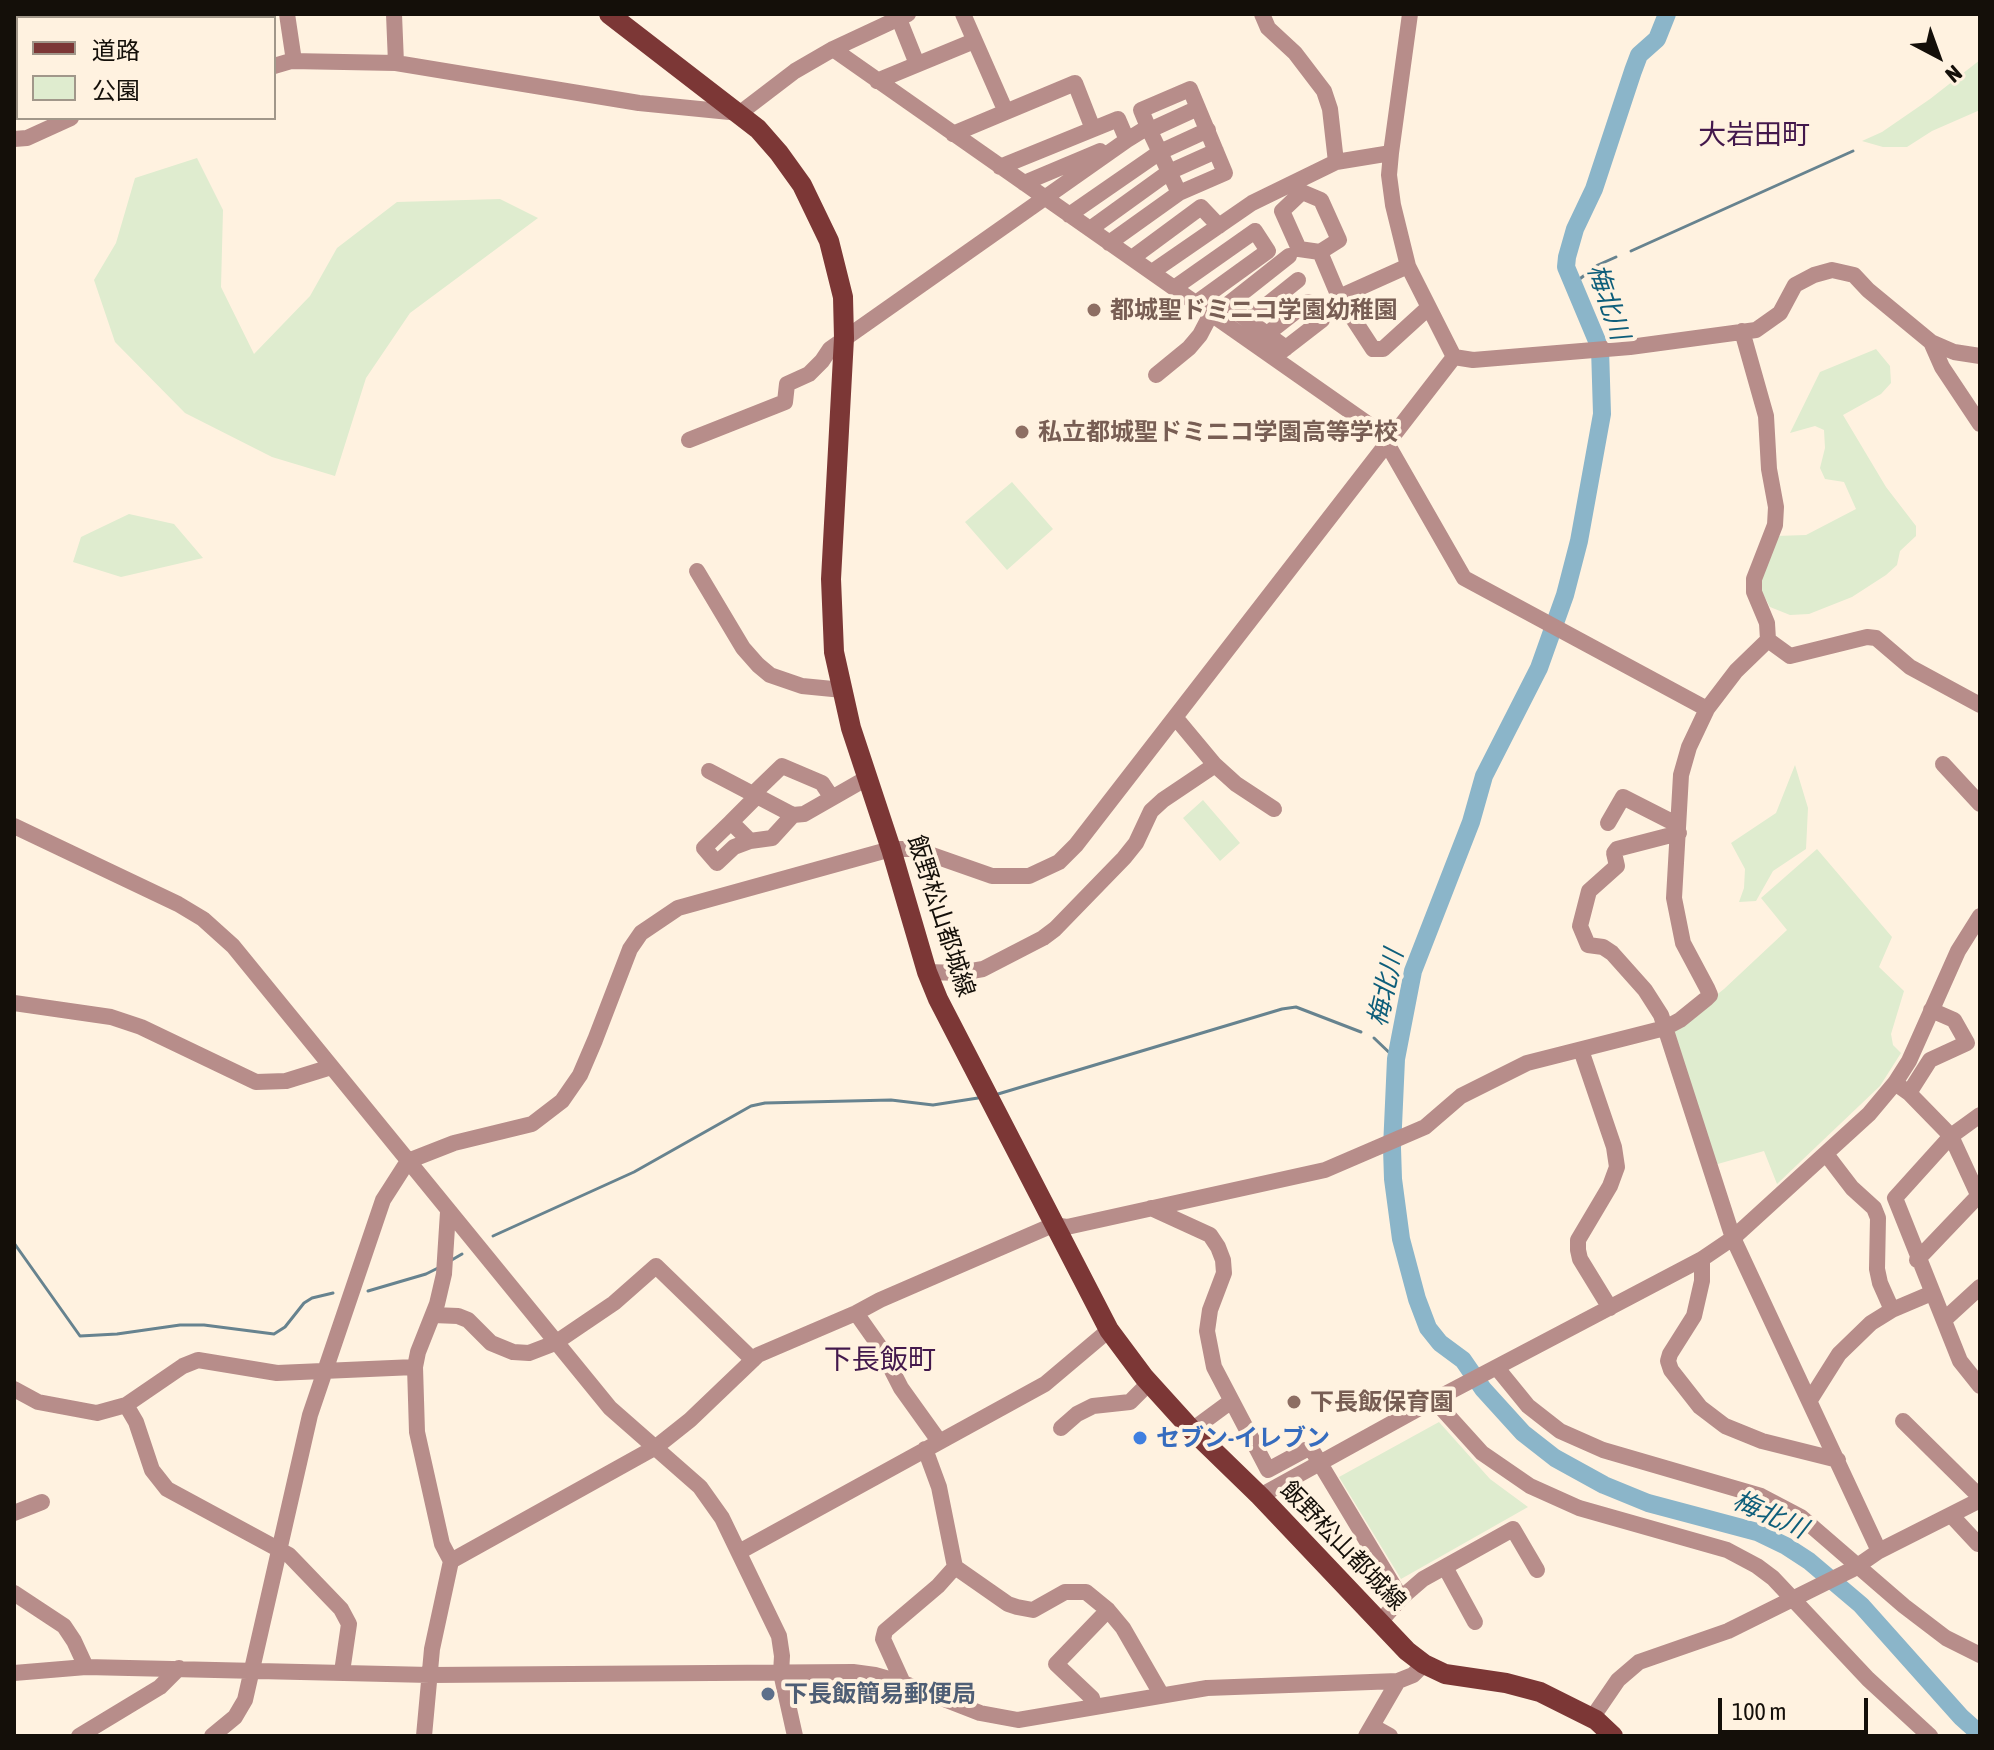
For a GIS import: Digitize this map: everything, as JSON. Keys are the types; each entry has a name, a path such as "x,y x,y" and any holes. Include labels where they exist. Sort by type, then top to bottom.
{"main road":[{"name":"飯野松山都城線","path":"609,14 740,113 779,153 802,185 819,218 839,272 843,297 844,338 831,579 834,652 851,728 927,972 987,1096 1109,1330 1149,1383 1192,1430 1424,1664 1445,1674 1506,1683 1540,1692 1592,1718 1613,1736"}],"street":[{"path":"287,14 294,61"},
{"path":"394,14 396,63"},
{"path":"276,66 294,61 396,63 639,103 740,113 795,71 833,49 904,19 924,14"},
{"path":"963,14 1006,112"},
{"path":"1410,14 1389,175 1408,266 1454,357"},
{"path":"1264,15 1274,37 1295,53 1324,91 1330,109 1336,162"},
{"path":"853,47 904,19"},
{"path":"904,19 917,64"},
{"path":"877,81 974,41"},
{"path":"833,49 1211,314 1280,353 1381,433 1464,578 1707,709"},
{"path":"953,134 1075,83 1093,129"},
{"path":"1109,243 1181,192 1225,173 1190,89 1141,110 1181,192 1219,226"},
{"path":"1000,167 1118,119 1127,140"},
{"path":"14,139 27,138 67,120"},
{"path":"1024,183 1149,129"},
{"path":"1069,215 1160,152 1208,130"},
{"path":"689,440 785,402 787,384 809,374 844,338 1127,140"},
{"path":"1090,229 1169,172 1216,151"},
{"path":"1152,272 1252,203 1336,162 1391,153"},
{"path":"1132,258 1201,207"},
{"path":"1174,288 1255,231 1268,251 1196,303"},
{"path":"1320,252 1339,297 1373,349 1383,349 1428,308"},
{"path":"1280,353 1267,334 1227,305 1289,256"},
{"path":"1339,297 1408,266"},
{"path":"1454,357 1473,360 1630,347 1756,330 1780,313 1795,285 1832,270 1854,275 1931,342 1954,352 1980,356"},
{"path":"1248,320 1298,280"},
{"path":"1267,334 1308,302"},
{"path":"1156,375 1189,348 1211,314"},
{"path":"1280,353 1322,320"},
{"path":"451,1561 656,1447 690,1420 758,1355 880,1300 1053,1225 1067,1227 1325,1170 1420,1129 1482,1084 1527,1063 1665,1028 1680,1020 1710,995 1683,943 1674,898 1681,775 1689,747 1707,709 1736,671 1768,640 1767,623 1754,592 1754,579 1775,525 1776,507 1769,469 1766,416 1742,331"},
{"path":"1931,342 1942,367 1980,424"},
{"path":"212,1736 235,1717 245,1700 310,1415 383,1200 408,1161 454,1143 532,1124 562,1101 580,1075 630,949 641,933 655,921 678,908 891,849 915,849 992,876 1029,876 1068,854 1454,357"},
{"path":"697,571 743,648 770,675 802,686 843,690"},
{"path":"1768,640 1790,656 1867,637 1876,638 1910,667 1980,705"},
{"path":"1175,717 1215,765 1236,784 1274,809"},
{"path":"1943,764 1980,804"},
{"path":"927,972 960,973 983,969 1055,929 1124,858 1136,843 1151,811 1215,765"},
{"path":"793,815 772,838 734,847 717,863 704,848 782,766 822,783 832,798"},
{"path":"709,771 793,815 804,814 867,778"},
{"path":"1608,823 1623,797 1678,829"},
{"path":"731,822 750,841"},
{"path":"14,826 149,889 203,919 233,946 610,1408 688,1475 711,1500 779,1636 781,1673 795,1736"},
{"path":"1678,829 1617,849 1614,853 1617,866 1589,891 1580,926 1588,945 1607,949 1645,990 1661,1015 1733,1238 1879,1551"},
{"path":"1260,1496 1702,1259 1733,1238 1869,1114 1895,1083 1909,1061 1958,951 1980,916"},
{"path":"14,1003 111,1017 141,1027 256,1082 286,1081 331,1067"},
{"path":"1931,1010 1954,1020 1967,1043 1980,1056"},
{"path":"1909,1093 1930,1060 1967,1043"},
{"path":"1581,1050 1614,1147 1617,1167 1610,1186 1578,1240 1578,1250 1580,1259 1610,1308"},
{"path":"1895,1083 1951,1136 1979,1196 1917,1260"},
{"path":"1977,1378 1960,1361 1917,1260 1895,1198 1951,1136 1980,1115"},
{"path":"1826,1154 1852,1188 1874,1208 1878,1218 1877,1269 1892,1310"},
{"path":"1151,1208 1210,1235 1218,1247 1224,1273 1210,1310 1207,1331 1214,1367 1268,1470 1305,1450 1312,1450 1401,1598"},
{"path":"424,1736 432,1649 451,1561 442,1544 417,1432 415,1367 444,1274 448,1212"},
{"path":"1702,1259 1702,1281 1694,1316 1670,1354 1668,1361 1671,1370 1700,1407 1725,1426 1762,1441 1838,1460"},
{"path":"433,1315 458,1316 468,1320 491,1343 513,1352 529,1353 555,1343 614,1303 656,1266 753,1360"},
{"path":"1944,1320 1980,1287"},
{"path":"1810,1400 1839,1354 1871,1323 1932,1293"},
{"path":"856,1313 880,1347 932,1445 955,1567 1017,1607 1033,1610 1055,1596 1074,1591 1086,1592 1108,1610 1123,1628 1161,1694"},
{"path":"739,1552 1045,1384 1109,1330"},
{"path":"14,1389 38,1402 97,1413 126,1405 183,1366 198,1360 277,1373 415,1367"},
{"path":"1495,1369 1528,1406 1560,1431 1603,1450 1761,1496 1801,1517 1855,1568 1946,1638 1980,1655"},
{"path":"1061,1428 1093,1406 1130,1402 1149,1383"},
{"path":"1434,1400 1482,1453 1530,1486 1579,1508 1727,1550 1757,1566 1795,1598 1868,1679 1930,1736"},
{"path":"1192,1430 1230,1402"},
{"path":"126,1405 136,1422 152,1470 167,1489 289,1555 341,1609 349,1624 342,1672"},
{"path":"1592,1718 1618,1680 1639,1662 1728,1631 1855,1568 1879,1551 1980,1499 1903,1421"},
{"path":"14,1513 42,1502"},
{"path":"1951,1515 1978,1544"},
{"path":"1380,1622 1423,1579 1513,1529 1537,1570"},
{"path":"903,1683 883,1639 885,1631 938,1586 955,1567"},
{"path":"1445,1567 1475,1622"},
{"path":"14,1593 64,1626 86,1667"},
{"path":"1094,1707 1092,1698 1056,1664 1108,1610"},
{"path":"14,1673 86,1667 253,1668 430,1675 853,1672 903,1683 999,1718 1038,1717 1161,1694 1256,1684 1398,1681 1413,1675 1424,1664"},
{"path":"79,1736 150,1694 179,1668"},
{"path":"1390,1736 1369,1731 1398,1681"}],"green space":[{"path":"1980,60 1980,110 1932,131 1907,147 1883,147 1862,141 1882,132"},
{"path":"197,158 223,210 221,287 254,354 310,296 337,248 397,202 500,199 538,218 410,313 366,378 335,476 272,457 185,413 115,342 94,280 116,243 135,178"},
{"path":"1876,349 1890,366 1891,383 1881,394 1843,415 1886,487 1916,526 1916,536 1900,551 1897,565 1852,597 1809,614 1790,615 1770,607 1762,592 1762,565 1776,536 1806,535 1856,509 1844,482 1825,479 1820,468 1825,448 1824,430 1815,426 1790,433 1820,372"},
{"path":"1012,482 1053,529 1007,570 965,522"},
{"path":"129,514 174,524 203,558 121,577 73,562 81,537"},
{"path":"1795,765 1808,808 1806,849 1773,871 1756,901 1739,902 1744,888 1745,869 1731,843 1776,813"},
{"path":"1203,800 1240,843 1220,861 1183,818"},
{"path":"1817,849 1892,937 1879,967 1904,991 1891,1034 1893,1045 1901,1053 1880,1086 1777,1184 1764,1151 1714,1165 1671,1031 1724,989 1787,930 1761,898"},
{"path":"1439,1422 1490,1479 1528,1507 1401,1579 1339,1477"}],"waterway":[{"name":"梅北川","path":"1667,14 1657,39 1639,55 1594,189 1575,229 1567,257 1566,267 1600,348 1602,414 1579,541 1565,595 1539,668 1484,776 1471,822 1413,971 1396,1059 1392,1148 1401,1239 1428,1328 1440,1343 1463,1360 1483,1389 1523,1433 1555,1458 1604,1485 1648,1503 1757,1532 1809,1561 1861,1605 1961,1717 1980,1734"},
{"path":"1631,251 1853,151"},
{"path":"1573,284 1598,265 1616,257"},
{"path":"998,1094 1282,1009 1296,1007 1361,1032"},
{"path":"1374,1038 1396,1059"},
{"path":"493,1236 634,1172 751,1106 891,1100 933,1105 978,1098"},
{"path":"14,1243 80,1336 180,1325 274,1334 285,1327 304,1303 333,1293"},
{"path":"450,1261 462,1254"},
{"path":"368,1291 440,1267"}],"place":[{"name":"都城聖ドミニコ学園幼稚園","path":"1094,310"},
{"name":"私立都城聖ドミニコ学園高等学校","path":"1022,432"},
{"name":"下長飯保育園","path":"1294,1402"},
{"name":"セブン-イレブン","path":"1140,1438"},
{"name":"下長飯簡易郵便局","path":"768,1694"}],"district":[{"name":"大岩田町","path":"1754,135"},
{"name":"下長飯町","path":"880,1360"}]}
